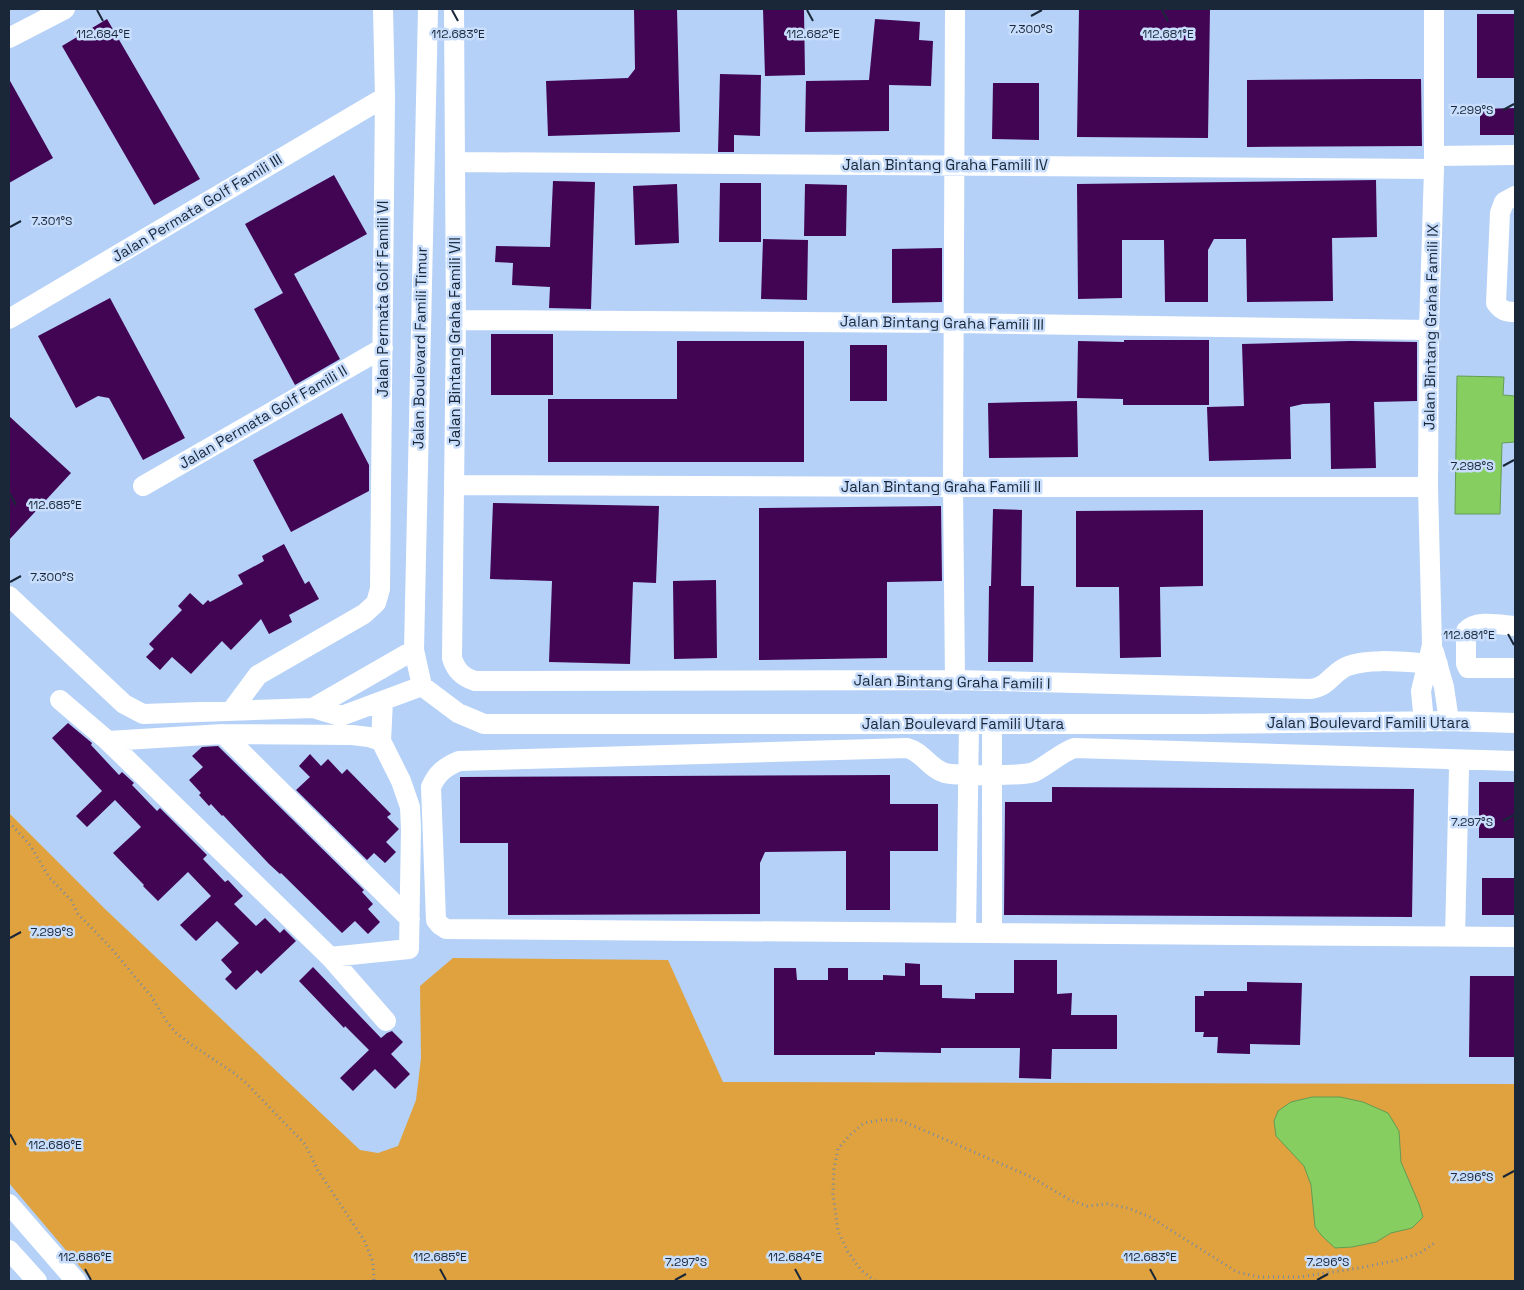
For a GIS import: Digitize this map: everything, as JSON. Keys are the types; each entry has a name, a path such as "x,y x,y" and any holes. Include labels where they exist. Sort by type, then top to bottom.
{"street":[{"path":"9,38 65,9"},
{"name":"Jalan Permata Golf Famili VI","path":"232,710 258,675 364,614 376,603 380,589 383,348 383,9"},
{"name":"Jalan Boulevard Famili Timur","path":"422,686 414,650 428,9"},
{"name":"Jalan Bintang Graha Famili VII","path":"454,9 456,320 452,658 459,673"},
{"path":"955,9 953,487 956,680"},
{"name":"Jalan Bintang Graha Famili IX","path":"1424,722 1421,691 1432,658 1428,487 1429,330 1435,162 1434,9"},
{"name":"Jalan Permata Golf Famili III","path":"9,319 384,97"},
{"name":"Jalan Bintang Graha Famili IV","path":"456,162 953,165 1435,162 1515,155"},
{"path":"1515,196 1504,202 1500,213 1496,303 1500,309 1506,312 1515,312"},
{"name":"Jalan Bintang Graha Famili III","path":"456,320 953,323 1429,330"},
{"name":"Jalan Permata Golf Famili II","path":"143,486 383,348"},
{"name":"Jalan Bintang Graha Famili II","path":"454,485 1428,487"},
{"path":"9,596 124,704 143,714 313,708 336,715 344,715 422,686"},
{"path":"1515,626 1476,624 1466,631 1466,664 1468,668 1515,668"},
{"path":"313,708 414,650"},
{"name":"Jalan Bintang Graha Famili IX","path":"1432,658 1444,687 1448,721"},
{"name":"Jalan Bintang Graha Famili I","path":"459,673 466,678 475,680 956,680 1310,689 1319,688 1340,669 1351,664 1432,658"},
{"name":"Jalan Boulevard Famili Utara","path":"422,686 458,713 484,724 1200,724 1448,721 1515,723"},
{"path":"60,700 108,741 330,957 386,1021"},
{"path":"330,957 409,949 410,806 401,781 381,741 383,701"},
{"path":"966,933 969,724"},
{"path":"992,724 992,933"},
{"path":"108,741 222,734 352,735 381,741"},
{"path":"222,734 410,919"},
{"path":"1515,761 1074,748 1029,774 992,775 946,773 939,770 917,752 907,748 459,761 445,767 435,778 431,787 436,920 446,929 1515,937"},
{"path":"1452,760 1459,769 1455,936"},
{"path":"9,1204 76,1281"},
{"path":"9,1250 37,1281"}],"path":[{"path":"9,822 30,845 49,877 71,900 78,914 111,948 151,996 175,1032 234,1072 305,1144 317,1169 364,1240 373,1262 374,1281"},
{"path":"875,1281 861,1270 848,1252 838,1231 833,1194 834,1169 838,1149 864,1123 881,1120 899,1120 937,1136 1031,1177 1070,1200 1087,1206 1107,1204 1128,1208 1150,1217 1237,1272 1259,1277 1299,1279 1359,1268 1398,1260 1420,1253 1436,1242"}],"shaded area":[{"path":"1457,376 1504,377 1503,395 1515,396 1515,442 1502,443 1500,514 1455,514"},
{"path":"9,813 105,909 360,1150 378,1153 398,1146 416,1100 421,1058 420,986 453,958 668,960 723,1082 1515,1084 1515,1281 92,1281 9,1183"},
{"path":"1312,1097 1340,1097 1363,1102 1388,1113 1399,1131 1401,1162 1423,1217 1412,1228 1391,1233 1376,1242 1335,1248 1315,1227 1311,1185 1304,1166 1276,1136 1274,1121 1278,1111 1291,1102"}],"building":[{"path":"634,9 677,9 680,132 548,136 546,81 628,78 635,69"},
{"path":"763,9 804,9 805,75 765,76"},
{"path":"1079,9 1210,9 1208,138 1077,137"},
{"path":"1477,14 1515,14 1515,78 1477,78"},
{"path":"107,19 200,179 154,205 62,46"},
{"path":"875,19 920,22 919,40 933,41 931,86 889,85 889,131 805,132 806,81 869,80"},
{"path":"720,74 761,75 760,136 734,135 734,152 718,152"},
{"path":"9,79 53,158 9,183"},
{"path":"1421,79 1422,146 1247,147 1247,80"},
{"path":"993,83 1039,83 1039,140 992,139"},
{"path":"1515,108 1515,135 1480,135 1480,109"},
{"path":"334,175 367,234 294,274 340,359 295,385 254,309 283,293 245,224"},
{"path":"1376,180 1377,237 1332,238 1333,301 1247,302 1246,239 1214,239 1208,250 1208,302 1165,302 1164,240 1122,240 1122,298 1078,299 1077,184"},
{"path":"553,181 595,182 591,309 549,308 550,287 512,285 513,263 495,262 496,246 550,247"},
{"path":"720,183 761,183 761,242 719,242"},
{"path":"677,184 679,243 635,245 633,186"},
{"path":"805,184 847,185 846,236 804,236"},
{"path":"763,239 808,240 807,300 761,299"},
{"path":"942,248 942,302 892,303 892,249"},
{"path":"110,298 185,438 143,460 109,398 98,396 76,408 38,336"},
{"path":"491,334 553,334 553,395 491,395"},
{"path":"1124,340 1209,340 1209,405 1123,405 1123,399 1077,398 1078,341 1124,342"},
{"path":"677,341 804,341 804,462 548,462 548,399 677,399"},
{"path":"1350,341 1417,342 1417,401 1374,402 1376,468 1331,469 1330,403 1303,404 1290,407 1291,459 1209,461 1207,407 1244,406 1242,344"},
{"path":"850,345 887,345 887,401 850,401"},
{"path":"1077,401 1078,457 989,458 988,403"},
{"path":"342,413 369,465 369,491 291,532 253,460"},
{"path":"9,416 71,473 9,540"},
{"path":"493,503 659,506 656,583 633,582 630,664 549,662 552,581 490,579"},
{"path":"941,506 942,581 887,582 887,658 759,660 759,508"},
{"path":"993,509 1022,510 1021,586 1034,586 1033,662 988,662"},
{"path":"1203,510 1203,586 1160,587 1161,657 1120,658 1119,587 1076,587 1076,511"},
{"path":"284,544 305,584 309,581 319,599 289,615 292,622 269,634 261,619 231,650 222,641 191,674 172,657 160,670 146,657 154,649 149,644 182,610 178,606 190,593 203,605 208,600 210,602 243,584 238,575 264,561 262,556"},
{"path":"716,580 717,658 674,659 673,581"},
{"path":"68,723 92,743 91,745 119,775 122,772 134,783 132,785 157,811 160,808 207,855 203,859 225,882 228,880 243,896 234,904 256,926 265,918 280,933 284,929 296,941 261,974 257,970 236,990 225,979 232,972 221,960 239,943 217,921 196,941 180,925 211,896 188,872 158,901 113,853 141,827 115,800 87,827 76,816 102,791 52,738"},
{"path":"218,746 364,890 362,892 373,904 368,909 380,922 368,934 355,921 342,933 281,873 269,864 223,815 211,804 209,806 199,795 201,793 189,780 203,767 192,756 202,747"},
{"path":"310,754 321,766 328,759 342,774 347,769 391,814 387,817 399,829 386,842 396,852 385,863 374,853 367,860 296,790 310,777 299,766"},
{"path":"890,775 890,804 938,804 938,851 890,851 890,910 846,910 846,851 765,852 760,863 760,914 508,915 508,843 460,843 460,777"},
{"path":"1479,782 1515,782 1515,838 1479,838"},
{"path":"1052,787 1414,789 1412,917 1004,915 1005,802 1052,802"},
{"path":"1482,878 1515,878 1515,915 1482,915"},
{"path":"1014,960 1057,960 1057,994 1072,993 1071,1015 1117,1015 1117,1049 1052,1049 1051,1079 1019,1078 1020,1048 941,1048 941,1053 875,1052 875,1055 774,1055 774,968 796,968 797,980 828,980 828,968 848,968 848,980 883,980 883,975 905,976 905,963 920,964 920,985 942,985 942,998 975,999 975,993 1014,993"},
{"path":"313,967 381,1038 392,1031 403,1042 391,1054 410,1074 395,1089 375,1069 353,1091 340,1078 369,1050 345,1026 344,1028 299,981"},
{"path":"1470,976 1515,976 1515,1057 1469,1057"},
{"path":"1247,982 1302,983 1300,1045 1250,1044 1250,1054 1217,1053 1218,1037 1203,1037 1204,1032 1195,1032 1195,996 1204,996 1204,991 1247,991"}]}
